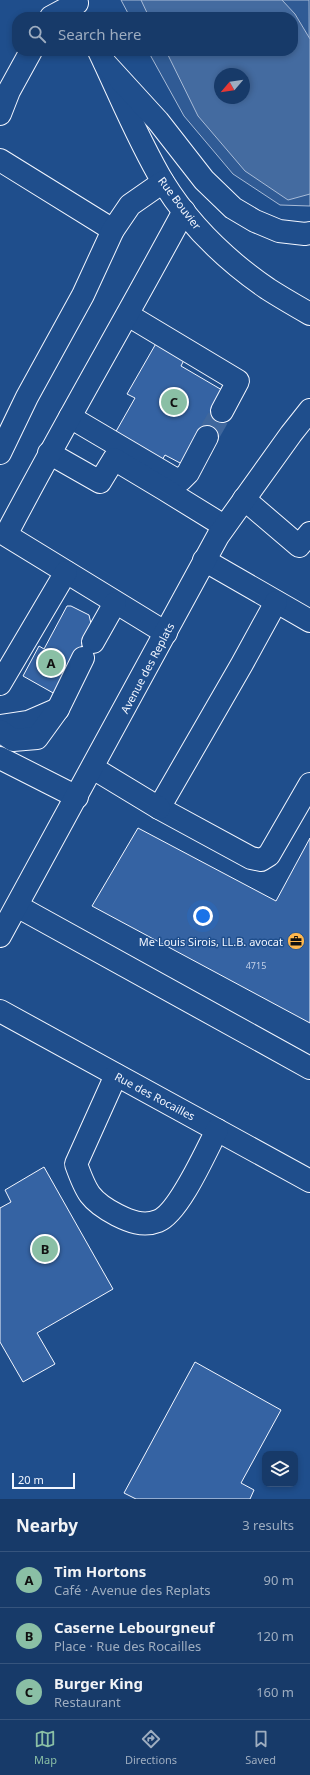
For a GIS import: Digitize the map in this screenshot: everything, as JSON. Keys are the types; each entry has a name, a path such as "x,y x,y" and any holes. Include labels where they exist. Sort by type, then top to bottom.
{"main road":[{"path":"65,12 79,7"},
{"path":"0,114 28,56"},
{"path":"102,57 158,121 204,180 233,208 255,221 279,231 304,234 310,233"},
{"name":"Rue Bouvier","path":"102,57 140,139 164,182 184,211 210,241 239,267 268,289 310,314"},
{"path":"0,160 114,230"},
{"path":"0,453 27,397 84,295 114,230 130,205 164,182"},
{"path":"166,633 66,572 3,540 49,453 128,315 184,211"},
{"path":"128,315 238,380 222,411"},
{"name":"Avenue des Replats","path":"0,936 93,768 204,560 224,526 310,410"},
{"path":"70,417 175,479 181,480 188,473 207,437"},
{"path":"49,453 100,482 114,459 224,526"},
{"path":"244,499 299,546 310,533"},
{"path":"204,560 310,621"},
{"path":"0,684 66,572"},
{"path":"159,808 276,602"},
{"path":"0,730 13,740 37,738 58,709 88,650 115,603"},
{"path":"0,726 28,722 58,709"},
{"path":"0,758 77,797"},
{"path":"93,768 159,808 251,858 261,860 269,855 310,784"},
{"path":"17,906 310,1068"},
{"name":"Rue des Rocailles","path":"0,1011 310,1181"},
{"path":"116,1075 76,1164 85,1189 100,1206 138,1224 158,1221 176,1206 217,1130"}],"shaded area":[{"path":"121,0 309,0 310,206 280,205 233,174 184,116 151,56 298,56 298,12 127,12"},
{"path":"141,0 282,0 293,12 147,12"},
{"path":"298,19 310,39 310,194 288,200 245,171 198,116 168,56 298,56"}],"building":[{"path":"158,340 186,356 181,366 222,390 226,413 211,439 182,464 165,455 161,462 114,435 135,398 127,394"},
{"path":"67,606 71,606 89,615 92,628 55,694 23,676 39,646 44,649"},
{"path":"138,828 276,901 310,838 310,1023 92,906"},
{"path":"44,1167 113,1289 37,1333 55,1364 23,1382 0,1342 0,1208 11,1202 5,1190"},
{"path":"195,1362 281,1410 241,1483 254,1490 250,1499 136,1499 124,1493"}],"tunnel":[{"path":"207,437 222,411"}],"place":[{"name":"Burger King","path":"174,402"},
{"name":"Tim Hortons","path":"51,663"},
{"name":"Me Louis Sirois, LL.B. avocat","path":"296,941"},
{"name":"Caserne Lebourgneuf","path":"45,1249"}]}
